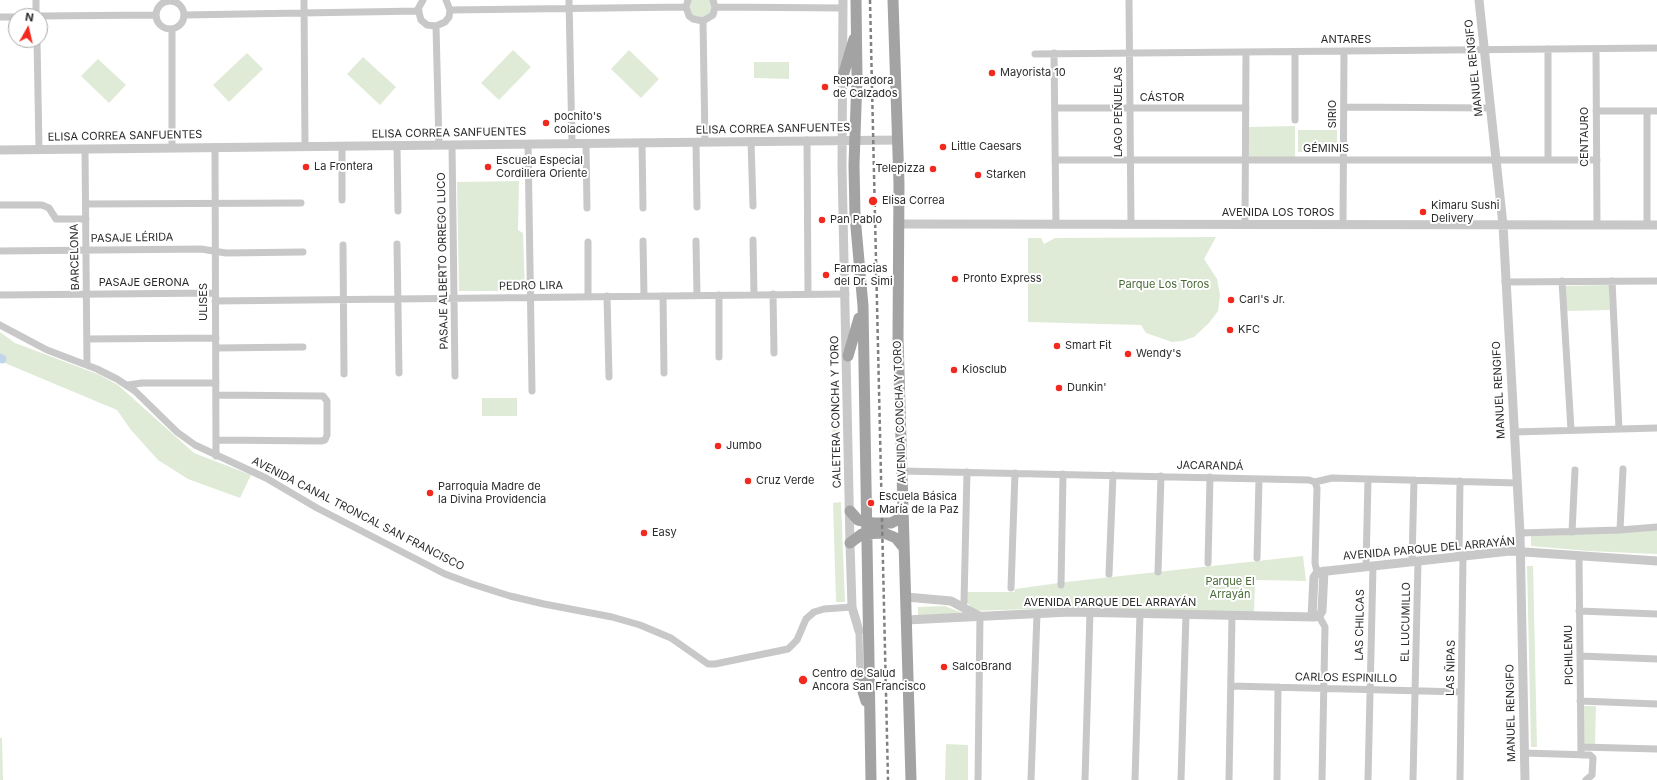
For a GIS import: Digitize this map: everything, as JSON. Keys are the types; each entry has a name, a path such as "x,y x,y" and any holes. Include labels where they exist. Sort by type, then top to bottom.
{"main road":[{"path":"856,0 857,89 855,216 862,306 866,528 866,655 870,710 871,780"},
{"name":"AVENIDA CONCHA Y TORO","path":"893,0 898,140 898,331 911,780"},
{"path":"843,76 857,27"},
{"path":"848,356 862,306"},
{"path":"850,511 866,528 889,534 896,538 904,548"},
{"path":"850,543 866,528 892,523 899,519 903,514"},
{"path":"859,631 866,655"},
{"path":"860,682 870,710"}],"street":[{"path":"171,0 179,4 184,15 182,23 172,29 162,26 156,16 160,6 171,0"},
{"path":"304,0 305,146"},
{"path":"423,0 420,4 419,11 421,20 427,25 436,26 446,22 450,10 446,0"},
{"path":"569,0 572,143"},
{"name":"LAGO PEÑUELAS","path":"1129,0 1131,225"},
{"name":"MANUEL RENGIFO","path":"1479,0 1503,225 1521,552 1525,780"},
{"path":"450,10 569,9 687,4 691,18 703,21 710,18 714,3 843,4"},
{"name":"CALETERA CONCHA Y TORO","path":"843,4 842,140 848,356 850,543 852,607 859,631"},
{"path":"184,15 419,11"},
{"path":"48,16 156,16"},
{"path":"697,207 703,21"},
{"path":"436,26 439,145"},
{"path":"172,29 172,148"},
{"path":"37,48 38,149"},
{"name":"ANTARES","path":"1035,54 1657,48"},
{"path":"1548,49 1548,160"},
{"name":"CENTAURO","path":"1596,49 1597,225"},
{"name":"SIRIO","path":"1343,225 1344,51"},
{"path":"1245,225 1246,52"},
{"path":"1295,52 1295,120"},
{"path":"1054,53 1056,225"},
{"path":"1344,107 1491,108"},
{"name":"CÁSTOR","path":"1055,108 1246,108"},
{"path":"1596,111 1657,111"},
{"path":"1647,111 1647,225"},
{"path":"807,140 808,294"},
{"name":"ELISA CORREA SANFUENTES","path":"0,150 898,140"},
{"path":"751,141 752,206"},
{"path":"642,142 643,208"},
{"path":"586,143 587,208"},
{"path":"528,144 532,391"},
{"path":"397,145 398,211"},
{"name":"PASAJE ALBERTO ORREGO LUCO","path":"452,145 455,376"},
{"path":"342,146 342,200"},
{"name":"ULISES","path":"214,147 216,456"},
{"name":"BARCELONA","path":"85,149 87,365"},
{"name":"GÉMINIS","path":"1055,160 1596,160"},
{"path":"86,204 301,203"},
{"path":"0,205 42,205 48,208 56,219 86,219"},
{"name":"AVENIDA LOS TOROS","path":"899,224 1657,225"},
{"path":"753,240 754,295"},
{"path":"696,241 698,295"},
{"path":"588,242 588,296"},
{"path":"643,242 644,296"},
{"path":"343,244 344,374"},
{"path":"397,244 399,374"},
{"name":"PASAJE LÉRIDA","path":"0,251 201,248 226,253 303,252"},
{"path":"1562,281 1571,430"},
{"path":"1612,281 1619,429"},
{"path":"1505,282 1657,281"},
{"name":"PASAJE GERONA","path":"0,295 215,293"},
{"path":"773,294 774,353"},
{"name":"PEDRO LIRA","path":"215,301 846,294"},
{"path":"719,295 719,357"},
{"path":"607,296 609,377"},
{"path":"663,296 664,373"},
{"name":"AVENIDA CANAL TRONCAL SAN FRANCISCO","path":"0,325 35,344 87,365 128,385 185,438 216,456 266,478 317,508 445,574 510,596 550,606 612,617 640,625 671,638 708,664 715,664 788,649 797,640 806,619 814,612 824,609 852,607"},
{"path":"87,339 216,338"},
{"path":"216,348 303,347"},
{"path":"128,385 142,383 216,383"},
{"path":"216,396 325,397 327,401 327,435 324,440 216,440"},
{"path":"1514,432 1657,428"},
{"path":"1620,530 1623,469"},
{"name":"JACARANDÁ","path":"902,470 1259,478 1309,480 1315,482 1332,478 1517,483"},
{"path":"1572,532 1575,470"},
{"path":"962,606 964,602 967,472"},
{"path":"1011,588 1015,473"},
{"path":"1061,585 1064,474"},
{"path":"1109,574 1113,475"},
{"path":"1158,572 1161,476"},
{"path":"1208,563 1210,477"},
{"path":"1257,558 1259,478"},
{"name":"LAS CHILCAS","path":"1368,479 1370,690 1368,780"},
{"name":"EL LUCUMILLO","path":"1413,780 1415,691 1414,480"},
{"name":"LAS ÑIPAS","path":"1460,481 1462,692 1460,780"},
{"path":"1315,482 1317,488 1315,563 1320,572 1314,577 1315,617 1325,627 1322,780"},
{"path":"1520,533 1620,530 1657,527"},
{"name":"AVENIDA PARQUE DEL ARRAYÁN","path":"1320,572 1461,556 1521,552 1657,561"},
{"name":"PICHILEMU","path":"1579,556 1581,751"},
{"path":"906,597 947,601 962,606 980,616 978,780"},
{"path":"1579,611 1657,614"},
{"path":"1085,780 1090,612"},
{"name":"AVENIDA PARQUE DEL ARRAYÁN","path":"906,620 1090,612 1315,617"},
{"path":"1135,780 1140,613"},
{"path":"1031,780 1036,614"},
{"path":"1181,780 1186,614"},
{"path":"1229,780 1232,616"},
{"path":"860,682 866,655"},
{"path":"1580,656 1657,659"},
{"name":"CARLOS ESPINILLO","path":"1231,686 1462,692"},
{"path":"1276,780 1278,687"},
{"path":"1580,701 1657,704"},
{"path":"1524,753 1657,749"},
{"path":"1581,751 1590,755 1592,758 1592,775 1586,780"}],"green space":[{"path":"691,0 711,0 713,10 706,19 691,15 689,3"},
{"path":"513,50 531,67 499,100 481,83"},
{"path":"629,50 659,79 641,98 611,69"},
{"path":"247,53 263,69 229,102 213,85"},
{"path":"363,57 396,87 380,105 347,74"},
{"path":"98,59 126,85 109,103 81,76"},
{"path":"754,62 789,62 789,79 754,78"},
{"path":"1295,126 1295,157 1249,157 1249,127"},
{"path":"1298,130 1337,130 1337,152 1298,152"},
{"path":"519,181 518,230 523,233 525,291 459,291 457,182"},
{"name":"Parque Los Toros","path":"1216,237 1204,259 1217,279 1220,295 1218,311 1209,323 1194,337 1182,341 1172,342 1146,333 1141,325 1028,322 1028,238 1041,238 1044,244 1055,238"},
{"path":"1609,285 1610,310 1566,311 1565,286"},
{"path":"0,332 15,343 100,375 118,385 194,453 251,475 240,498 188,479 158,460 131,430 117,410 0,361"},
{"path":"482,398 517,398 517,416 482,416"},
{"path":"838,408 841,487 834,487 832,411"},
{"path":"841,502 845,602 836,602 833,503"},
{"path":"1657,529 1657,554 1588,551 1531,546 1531,534"},
{"name":"Parque El Arrayán","path":"1303,556 1306,581 1255,580 1254,612 1061,608 972,611 970,605 965,602 966,592 1014,592 1015,589 1066,582"},
{"path":"1527,566 1533,566 1537,747 1531,747"},
{"path":"945,606 965,614 918,616 918,607"},
{"path":"1583,706 1596,706 1595,745 1583,745"},
{"path":"0,738 2,738 3,780 0,780"},
{"path":"946,744 968,745 968,780 945,780"}],"railway":[{"path":"870,0 888,780"}],"place":[{"name":"Mayorista 10","path":"992,73"},
{"name":"Reparadora de Calzados","path":"825,87"},
{"name":"pochito's colaciones","path":"546,123"},
{"name":"Little Caesars","path":"943,147"},
{"name":"La Frontera","path":"306,167"},
{"name":"Escuela Especial Cordillera Oriente","path":"488,167"},
{"name":"Telepizza","path":"933,169"},
{"name":"Starken","path":"978,175"},
{"name":"Elisa Correa","path":"873,201"},
{"name":"Kimaru Sushi Delivery","path":"1423,212"},
{"name":"Pan Pablo","path":"822,220"},
{"name":"Farmacias del Dr. Simi","path":"826,275"},
{"name":"Pronto Express","path":"955,279"},
{"name":"Carl's Jr.","path":"1231,300"},
{"name":"KFC","path":"1230,330"},
{"name":"Smart Fit","path":"1057,346"},
{"name":"Wendy's","path":"1128,354"},
{"name":"Kiosclub","path":"954,370"},
{"name":"Dunkin'","path":"1059,388"},
{"name":"Jumbo","path":"718,446"},
{"name":"Cruz Verde","path":"748,481"},
{"name":"Parroquia Madre de la Divina Providencia","path":"430,493"},
{"name":"Escuela Básica María de la Paz","path":"871,503"},
{"name":"Easy","path":"644,533"},
{"name":"SalcoBrand","path":"944,667"},
{"name":"Centro de Salud Ancora San Francisco","path":"803,680"}]}
